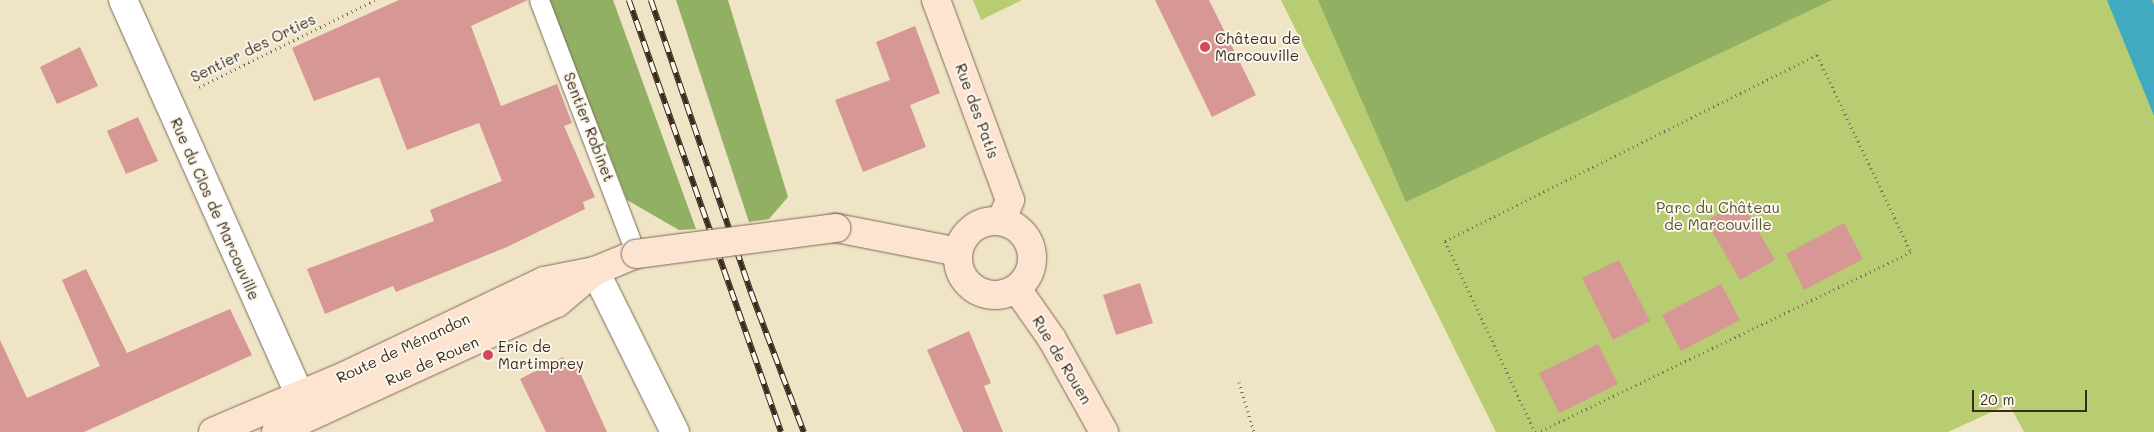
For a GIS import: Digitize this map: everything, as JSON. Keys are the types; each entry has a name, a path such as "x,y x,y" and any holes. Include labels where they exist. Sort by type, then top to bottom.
{"main road":[{"name":"Rue des Patis","path":"936,0 1010,200 1001,221"},
{"path":"1001,221 1026,236 1032,250 1032,264 1017,289 989,295 976,290 965,280 958,252 973,228 1001,221"},
{"path":"594,271 636,254 836,228 958,252"},
{"name":"Route de Ménandon","path":"213,432 292,418 544,281 594,271"},
{"name":"Rue de Rouen","path":"1017,289 1052,339 1104,432"}],"street":[{"name":"Rue du Clos de Marcouville","path":"122,0 168,102 292,418"},
{"path":"594,271 675,432"}],"lane":[{"name":"Sentier Robinet","path":"539,0 636,254"}],"path":[{"name":"Sentier des Orties","path":"168,102 375,0"},
{"path":"1817,55 1911,252 1537,432 1445,241 1817,55"},
{"path":"1240,382 1254,432"}],"green space":[{"path":"549,0 613,0 696,229 679,230 627,200"},
{"path":"676,0 728,0 788,197 769,219 749,222"},
{"path":"973,0 1022,0 981,20"},
{"name":"Parc du Château de Marcouville","path":"1281,0 2154,0 2154,432 2024,432 2009,404 1948,432 1496,432"},
{"path":"1318,0 1832,0 1406,202"}],"water":[{"path":"2107,0 2152,0 2154,5 2154,116"}],"building":[{"path":"399,0 528,0 471,26 501,106 557,84 572,123 564,126 595,197 583,202 585,209 507,247 396,292 393,286 325,314 307,269 434,221 430,210 502,181 479,123 407,150 379,77 314,101 292,48"},
{"name":"Château de Marcouville","path":"1155,0 1209,0 1256,95 1212,117"},
{"path":"915,26 940,93 910,105 926,147 863,172 835,100 890,80 876,42"},
{"path":"80,47 98,86 57,104 40,67"},
{"path":"138,117 158,161 126,174 107,131"},
{"path":"1741,201 1775,260 1740,280 1706,221"},
{"path":"1844,223 1863,259 1804,290 1786,254"},
{"path":"1619,260 1650,321 1613,340 1582,278"},
{"path":"86,269 127,353 230,309 252,355 84,432 0,432 0,340 27,398 100,366 62,280"},
{"path":"1140,283 1153,323 1116,335 1103,295"},
{"path":"1721,284 1740,320 1681,351 1662,315"},
{"path":"969,331 991,383 984,386 1003,432 963,432 927,350"},
{"path":"1598,344 1618,384 1559,413 1539,373"},
{"path":"563,357 569,369 577,366 607,432 546,432 520,379"}],"railway":[{"path":"629,0 781,432"},
{"path":"651,0 751,292 804,432"}],"place":[{"name":"Château de Marcouville","path":"1205,47"},
{"name":"Eric de Martimprey","path":"488,355"}]}
